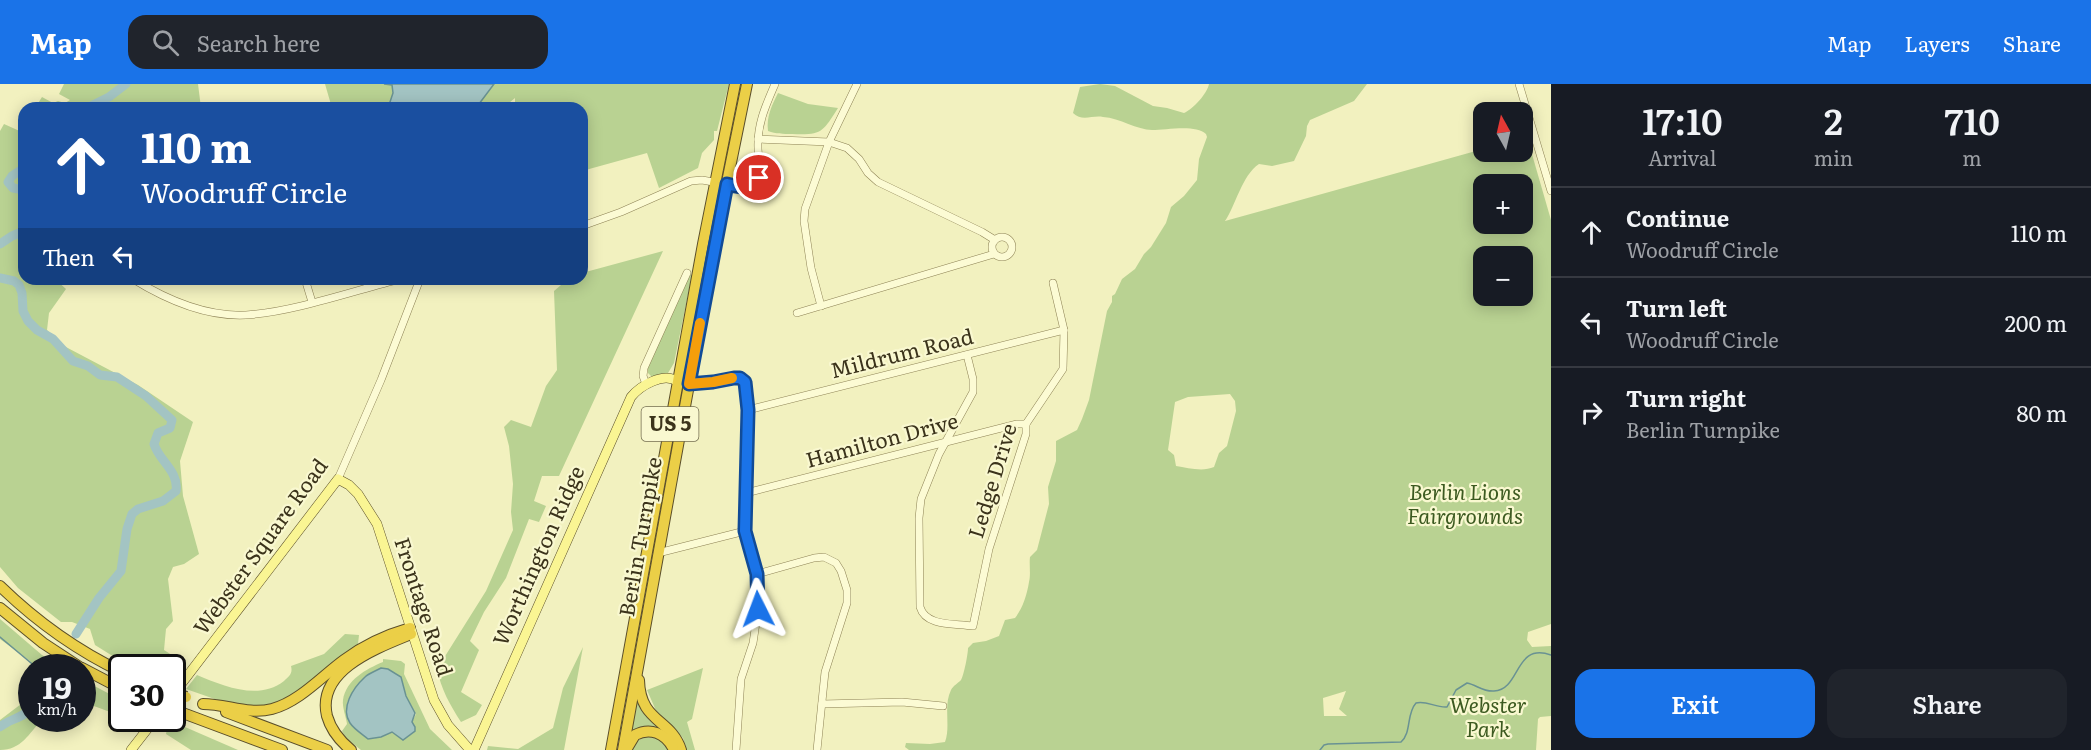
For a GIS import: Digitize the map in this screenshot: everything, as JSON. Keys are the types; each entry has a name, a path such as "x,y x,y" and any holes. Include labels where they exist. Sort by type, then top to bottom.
{"highway":[{"name":"Berlin Turnpike","path":"611,750 735,84"},
{"name":"Berlin Turnpike","path":"624,750 689,384 747,84"},
{"path":"0,586 56,634 108,665"},
{"path":"0,608 60,654"},
{"path":"203,704 252,711 278,707 299,695 360,649 382,638 411,631"},
{"path":"351,750 338,738 330,724 326,706 329,688 338,675 356,661 411,631"},
{"path":"637,668 640,695 644,706 675,737 681,750"},
{"path":"186,698 327,750"},
{"path":"186,715 268,747 282,750"},
{"path":"624,750 635,735 646,731 665,737 674,750"}],"main road":[{"path":"646,384 672,378 689,384"},
{"name":"Worthington Ridge","path":"472,750 631,397 637,389 646,384"},
{"name":"Frontage Road","path":"338,479 356,491 375,520 438,709 451,730 472,750"},
{"name":"Webster Square Road","path":"186,676 338,479"},
{"path":"131,750 145,732"}],"street":[{"path":"588,224 691,181 715,182 747,188 757,183 760,173 758,139 762,114 775,84"},
{"path":"821,306 811,268 804,221 805,209 829,142 857,84"},
{"path":"1519,84 1551,191"},
{"path":"758,139 829,142 848,148 859,159 867,173 878,182 994,240"},
{"path":"1000,237 1006,238 1011,243 1010,253 1005,257 994,254 991,246 994,240 1000,237"},
{"path":"797,313 994,254"},
{"path":"646,384 643,376 644,368 687,273"},
{"name":"Ledge Drive","path":"945,441 921,499 919,518 920,607 922,615 930,620 973,626 989,549 1026,434 1026,424 1063,369 1064,330 1053,283"},
{"path":"144,285 184,304 228,314 246,315 278,310 376,285"},
{"path":"307,285 312,302"},
{"name":"Webster Square Road","path":"338,479 383,376 418,285"},
{"name":"Mildrum Road","path":"748,410 1064,330"},
{"path":"945,441 973,392 973,379 967,355"},
{"path":"689,384 740,378 745,382 748,410 745,531 757,574 758,609 753,643 741,679 736,750"},
{"name":"Hamilton Drive","path":"746,493 945,441 1017,424 1026,424"},
{"path":"658,553 745,531"},
{"path":"757,574 824,557 836,562 841,571 847,590 848,603 825,672 817,750"},
{"path":"822,704 902,702 943,706"}],"green space":[{"path":"64,84 198,84 200,102 67,102 70,100 59,94"},
{"path":"325,84 729,84 717,131 714,131 714,140 702,153 698,168 659,188 647,153 588,169 588,102 515,102 515,98 510,102 330,102"},
{"path":"1100,84 1115,86 1153,106 1184,113 1199,101 1209,84 1367,84 1354,101 1310,120 1306,136 1294,161 1272,166 1259,164 1253,169 1243,183 1225,221 1473,152 1473,162 1533,162 1533,158 1551,220 1551,624 1528,632 1527,640 1532,647 1551,646 1551,716 1538,719 1536,750 909,750 905,747 906,743 945,742 949,696 961,680 968,648 973,643 999,636 1005,620 1015,618 1020,610 1030,579 1030,557 1037,550 1049,504 1048,487 1056,461 1056,441 1077,430 1082,419 1089,400 1112,296 1122,279 1135,269 1151,247 1166,223 1171,207 1197,180 1199,159 1207,137 1201,131 1188,128 1152,130 1116,119 1087,118 1076,116 1073,113 1080,87","holes":["1230,394 1235,401 1236,411 1227,446 1219,453 1214,467 1195,469 1176,466 1174,455 1168,450 1175,402 1188,397","1346,691 1339,709 1347,716 1324,716 1323,698"]},
{"path":"778,93 808,104 838,108 828,123 816,133 774,133 768,131 768,121"},
{"path":"42,97 51,102 39,102"},
{"path":"4,124 18,130 18,285 62,285 66,289 49,313 47,330 64,346 138,385 193,422 180,461 183,496 199,554 184,564 173,567 168,579 173,621 166,629 164,650 170,654 109,654 95,645 90,629 72,622 61,622 18,588 0,567 0,131"},
{"path":"663,251 559,476 542,476 534,501 546,506 539,522 529,519 506,578 484,612 470,641 479,650 461,692 482,705 476,715 461,722 446,697 437,669 486,591 513,530 511,512 513,484 509,446 504,427 511,420 531,427 546,386 557,370 554,291 561,285 588,285 588,271"},
{"path":"688,275 692,275 674,363 668,373 652,377 648,373 648,366"},
{"path":"0,619 41,654 20,654 0,639"},
{"path":"345,634 359,635 358,644 301,691 268,707 229,704 186,689 197,675 241,690 264,690 284,681 289,676 291,666 324,654"},
{"path":"583,647 564,750 487,750 488,746 518,749 553,728 563,688"},
{"path":"383,659 401,661 405,664 404,674 430,729 452,750 361,750 346,738 342,731 347,724 343,703 345,693 358,676 383,662","holes":["381,668 388,669 401,678 406,696 416,714 412,722 415,727 413,733 403,740 392,732 370,739 351,722 347,713 347,704 356,687 372,673"]},
{"path":"703,668 692,719 687,722 695,750 686,750 683,738 657,713 647,690"},
{"path":"96,687 108,693 108,711 96,707"},
{"path":"635,698 660,728 659,730 630,733"},
{"path":"18,706 18,732 31,732 14,747 0,750 0,720"},
{"path":"186,727 238,750 191,750 166,734 166,732 186,732"},
{"path":"645,736 659,738 670,750 631,750 634,743"}],"water":[{"path":"384,84 494,84 480,102 390,102 393,93 392,85"},
{"path":"381,668 388,669 401,677 406,696 415,713 412,722 415,731 403,740 392,732 368,739 350,723 347,717 349,698 356,687 367,676"}],"waterway":[{"path":"99,102 126,84"},
{"path":"18,172 8,182 13,188 18,189"},
{"path":"0,244 18,234"},
{"path":"0,278 18,284"},
{"path":"19,285 23,311 28,321 37,330 53,339 73,361 88,366 100,375 117,377 146,396 172,420 170,428 158,433 154,444 175,478 176,491 163,501 138,509 132,514 127,529 121,571 99,598 76,634"},
{"path":"0,637 20,654"},
{"path":"1320,750 1328,744 1401,742 1407,733 1411,712 1416,703 1424,702 1447,707 1456,690 1467,683 1490,691 1503,689 1530,655 1539,653 1551,655"},
{"path":"0,727 18,717"}],"slow traffic":[{"path":"700,323 689,384 732,378"}],"route":[{"path":"758,609 757,574 745,531 748,410 745,382 740,378 734,378 689,384 727,184 747,188 757,183 759,178"}],"park label":[{"name":"Berlin Lions Fairgrounds","path":"1465,505"},
{"name":"Webster Park","path":"1488,718"}]}
